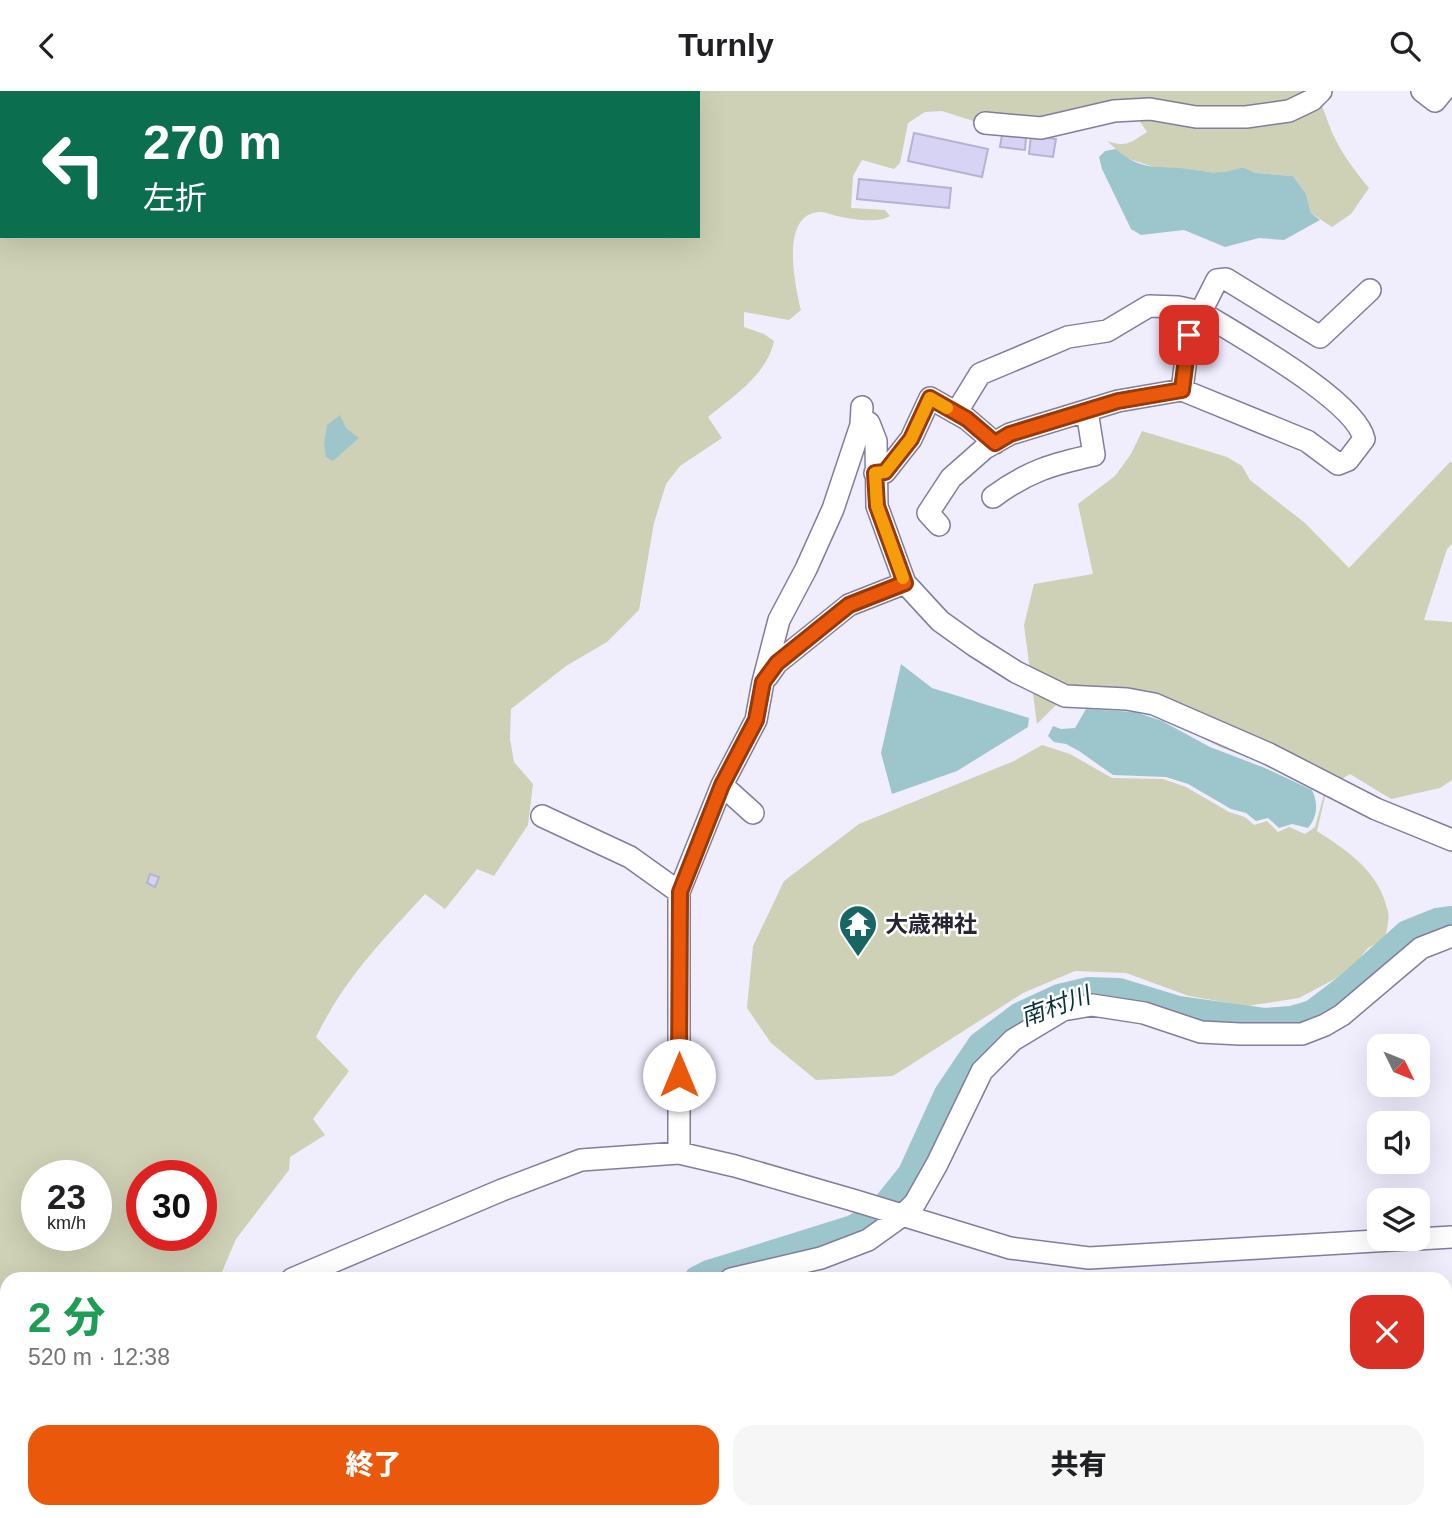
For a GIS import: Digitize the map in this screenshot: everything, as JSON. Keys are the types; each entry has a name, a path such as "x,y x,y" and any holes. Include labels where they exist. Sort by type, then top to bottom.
{"street":[{"path":"985,123 1041,128 1114,111 1150,109 1196,117 1246,117 1289,111 1312,100 1321,91"},
{"path":"1422,91 1435,101 1443,91"},
{"path":"1182,390 1189,335 1217,280 1226,279 1320,337 1370,290"},
{"path":"939,525 928,513 951,478 995,443 1010,434 1118,401 1182,390 1307,441 1338,464 1348,460 1364,439 1362,430 1328,394 1201,312 1178,307 1149,306 1107,331 1068,337 980,374 956,413"},
{"path":"875,473 885,472 911,439 930,398 956,413 995,443"},
{"path":"993,497 1016,480 1052,465 1094,455 1087,411"},
{"path":"678,1153 680,892 722,785 756,720 779,620 834,509 862,414 876,441 877,506 905,583 940,621 1016,672 1065,696 1127,699 1154,704 1269,754 1376,809 1451,835"},
{"path":"763,682 777,663 849,605 905,583"},
{"path":"722,785 753,813"},
{"path":"541,816 630,857 680,892"},
{"path":"762,1272 821,1258 868,1240 903,1216 915,1203 937,1164 982,1071 1013,1040 1063,1010 1092,1006 1144,1013 1201,1032 1302,1034 1342,1015 1421,948 1452,936"},
{"path":"309,1272 502,1190 581,1160 678,1153 735,1166 1010,1248 1089,1258 1367,1241"},
{"path":"1430,1238 1452,1237"}],"shaded area":[{"path":"700,91 1315,91 1340,148 1369,188 1351,214 1332,227 1311,213 1306,194 1293,176 1256,173 1242,167 1225,174 1157,168 1126,158 1107,141 1124,144 1147,132 1137,117 1002,130 942,111 925,112 908,123 900,163 894,169 862,160 853,176 851,208 885,210 890,216 879,220 864,220 821,212 808,215 799,224 793,252 801,310 789,320 744,312 744,327 764,334 774,341 770,353 748,384 708,417 722,438 680,466 666,484 654,523 639,610 607,642 566,666 511,709 510,739 514,762 533,784 528,825 494,876 477,869 445,909 425,894 352,978 316,1037 349,1071 313,1119 325,1135 290,1157 289,1170 236,1239 222,1272 0,1272 0,238 700,238"},
{"path":"1116,149 1134,161 1151,166 1215,173 1242,167 1256,173 1293,176 1306,194 1311,213 1320,220 1284,240 1259,238 1225,247 1184,230 1141,235 1131,229 1102,169 1099,157 1105,151"},
{"path":"340,415 346,428 359,438 333,461 326,457 324,444 327,425"},
{"path":"1142,431 1227,457 1242,466 1250,480 1305,523 1349,568 1450,462 1452,463 1452,544 1447,549 1424,620 1452,622 1452,780 1440,788 1391,799 1350,774 1327,788 1317,831 1351,855 1378,885 1388,915 1385,939 1368,948 1348,972 1299,998 1247,1006 1189,996 1126,973 1075,971 1023,993 893,1076 816,1080 771,1043 747,1008 753,946 784,881 859,824 1014,761 1042,745 1070,754 1112,778 1163,779 1186,787 1229,812 1245,817 1254,825 1267,821 1278,832 1289,827 1305,834 1315,827 1326,787 1220,747 1164,718 1081,694 1058,703 1037,724 1024,625 1034,584 1093,574 1078,504 1115,476 1131,454"},
{"path":"901,664 932,688 1029,718 1028,727 957,771 892,794 881,753"},
{"path":"1086,709 1135,712 1162,721 1210,747 1312,790 1316,805 1314,819 1308,828 1292,824 1279,828 1268,818 1256,821 1246,813 1231,809 1188,784 1166,777 1113,775 1079,751 1066,744 1054,742 1048,736 1053,726 1061,729 1075,728"}],"building":[{"path":"914,133 988,149 982,177 908,161"},
{"path":"1002,134 1026,137 1025,150 1000,147"},
{"path":"1031,135 1056,139 1053,157 1029,154"},
{"path":"859,179 951,188 949,208 857,199"},
{"path":"150,874 159,877 155,887 147,883"}],"waterway":[{"name":"南村川","path":"712,1272 853,1228 879,1213 911,1173 947,1094 980,1045 1020,1015 1059,997 1089,990 1119,991 1178,1009 1264,1021 1292,1019 1312,1013 1349,985 1407,933 1437,921 1452,919"}],"slow traffic":[{"path":"903,578 877,506 875,473 885,472 911,439 930,398 947,408"}],"place":[{"name":"大歳神社","path":"858,958"}],"route":[{"path":"679,1075 680,892 722,785 756,720 763,682 777,663 849,605 905,583 877,506 875,473 885,472 911,439 930,398 967,419 995,443 1010,434 1118,401 1182,390 1189,335"}]}
